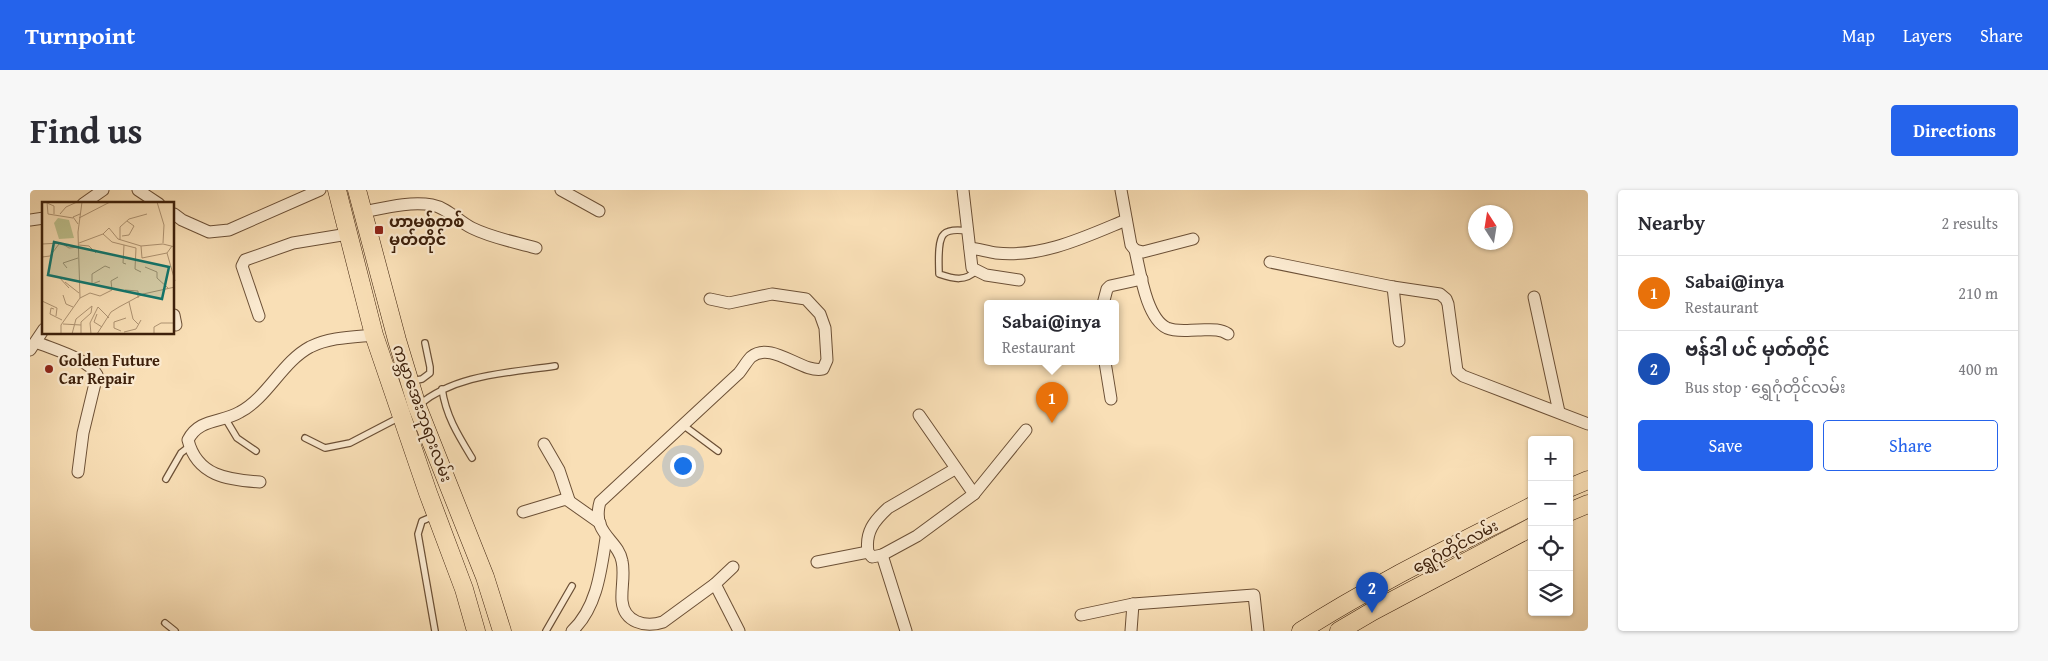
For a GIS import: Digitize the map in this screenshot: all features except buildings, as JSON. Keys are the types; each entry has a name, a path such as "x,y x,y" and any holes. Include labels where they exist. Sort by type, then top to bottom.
{"main road":[{"name":"ကမ္ဘာအေးဘုရားလမ်း","path":"337,190 374,335 436,516 464,589 476,631"},
{"name":"ကမ္ဘာအေးဘုရားလမ်း","path":"357,190 417,406 492,596 502,631"},
{"path":"1573,486 1588,480"},
{"path":"428,492 449,486"},
{"path":"1573,510 1588,504"},
{"name":"ရွှေဂုံတိုင်လမ်း","path":"1301,631 1327,614 1528,508"},
{"name":"ရွှေဂုံတိုင်လမ်း","path":"1339,631 1373,610 1528,529"},
{"path":"464,589 492,596"}],"street":[{"path":"138,190 156,202"},
{"path":"175,215 182,220 209,232 229,230 320,190"},
{"path":"561,190 599,211"},
{"path":"963,190 972,268 986,275 1019,280"},
{"path":"1121,190 1131,245 1135,250 1150,308 1167,328 1175,330 1222,330 1228,334"},
{"path":"363,212 389,206 430,205 443,208 471,228 487,235 536,248"},
{"path":"970,248 998,253 1032,252 1055,248 1082,239 1126,220"},
{"path":"260,316 242,266 246,260 293,243 348,234"},
{"path":"1135,250 1143,252 1193,239"},
{"path":"1270,262 1393,287 1440,294 1446,299 1457,371 1464,376 1588,424"},
{"path":"1104,300 1107,289 1110,286 1142,279"},
{"path":"1393,287 1399,341"},
{"path":"710,299 728,302 772,294 806,300 820,314 824,328 827,360 823,369 818,370 769,353 752,356 739,373 600,502 597,513 606,538 618,552 622,561 622,603 632,621 654,625 663,622 715,584 734,567"},
{"path":"1534,298 1559,412"},
{"path":"42,332 33,346 74,358 94,368 97,375 83,434 78,472"},
{"path":"260,482 227,478 208,470 195,458 188,440 198,427 206,422 240,413 254,404 301,354 311,347 339,338 374,335"},
{"path":"1105,365 1111,399"},
{"path":"919,415 974,494"},
{"path":"955,469 888,508 878,517 870,527 867,536 868,552 872,557 882,556 916,536 974,494 1026,430"},
{"path":"544,444 559,470 569,500 600,523"},
{"path":"523,512 559,500 569,500"},
{"path":"572,631 580,623 599,583 606,538"},
{"path":"817,562 868,552"},
{"path":"882,556 906,631"},
{"path":"715,584 738,631"},
{"path":"1081,614 1133,604 1254,595 1258,631"},
{"path":"1131,631 1133,604"}],"lane":[{"path":"968,230 954,230 942,236 939,253 939,274 954,279 964,278 977,270"},
{"path":"410,382 422,379 430,373 425,343"},
{"path":"417,406 442,389 482,376 555,366"},
{"path":"442,389 445,406 452,425 472,458"},
{"path":"305,438 325,448 350,443 402,416"},
{"path":"225,418 237,438 256,450"},
{"path":"683,425 718,451"},
{"path":"166,479 180,453 190,446"},
{"path":"435,631 418,534 422,520 436,516"},
{"path":"546,631 572,586"},
{"path":"165,623 175,631"}],"place":[{"name":"ဟာမစ်တစ် မှတ်တိုင်","path":"379,230"},
{"name":"Golden Future Car Repair","path":"49,369"},
{"name":"Sabai@inya","path":"1052,423"},
{"name":"ဗန်ဒါ ပင် မှတ်တိုင်","path":"1372,613"}]}
